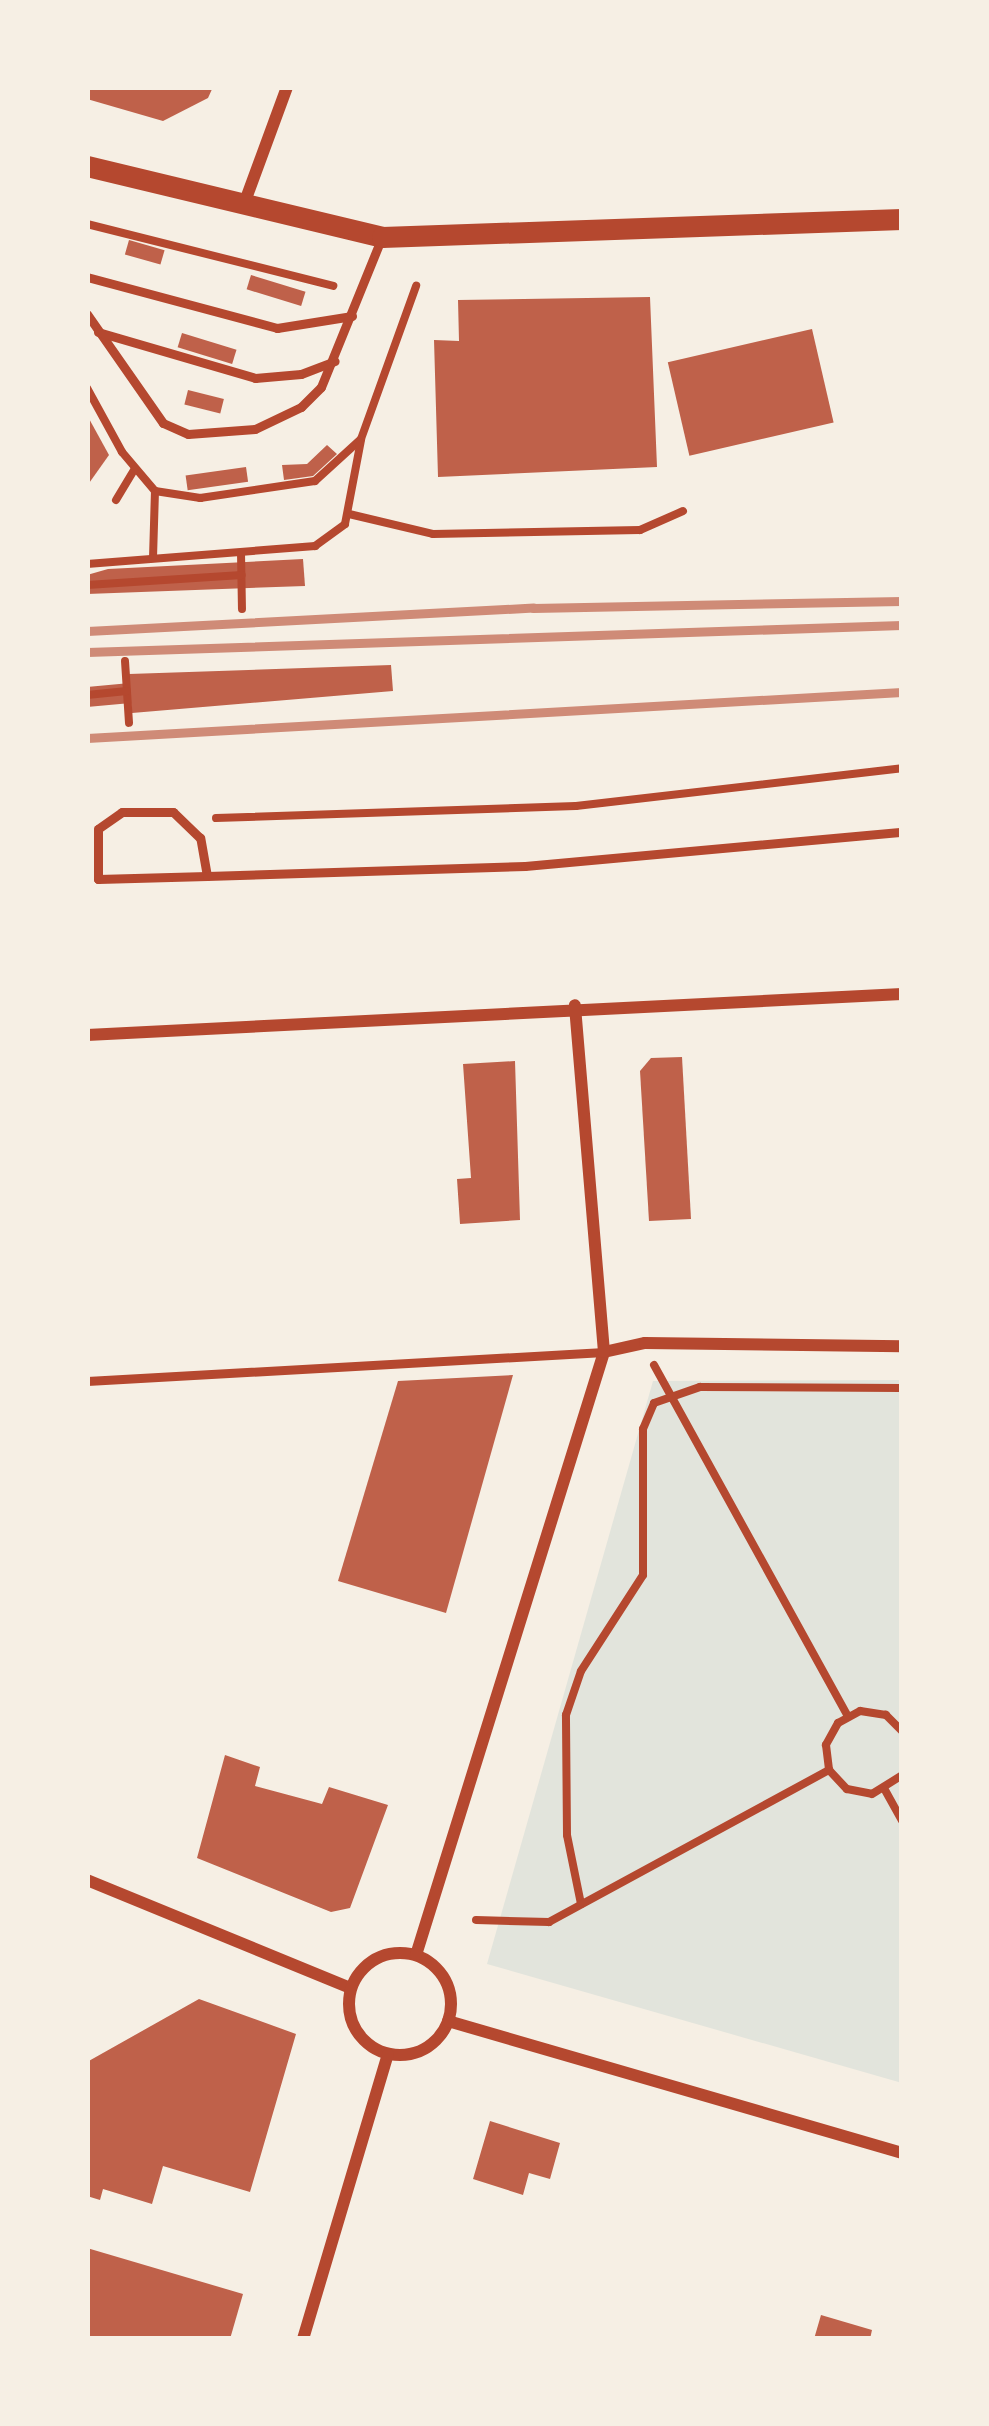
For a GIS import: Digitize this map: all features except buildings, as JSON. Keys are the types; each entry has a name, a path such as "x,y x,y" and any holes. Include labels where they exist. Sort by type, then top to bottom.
{"street":[{"path":"244,206 287,87"},
{"path":"87,166 382,237 902,219"},
{"path":"87,1035 575,1005 902,994"},
{"path":"416,1954 604,1352 575,1005"},
{"path":"604,1352 645,1342 902,1346"},
{"path":"87,1880 350,1988"},
{"path":"416,1954 443,1976 448,2021 422,2051 388,2054 351,2022 350,1988 384,1955 416,1954"},
{"path":"448,2021 902,2152"},
{"path":"303,2339 388,2054"}],"lane":[{"path":"87,314 139,398 188,434 220,435 280,418 321,387 382,237"},
{"path":"87,277 277,328 352,316"},
{"path":"96,332 255,378 301,374 335,361"},
{"path":"207,876 200,838 173,812 122,812 98,830 98,879 207,876 526,866 902,832"},
{"path":"87,1381 604,1352"}],"path":[{"path":"87,224 334,286"},
{"path":"87,564 315,546 338,532 349,514 361,439"},
{"path":"116,500 134,470"},
{"path":"153,558 155,491"},
{"path":"349,514 434,534 640,530 683,511"},
{"path":"241,553 242,609"},
{"path":"87,585 242,575"},
{"path":"125,661 129,723"},
{"path":"87,695 127,691"},
{"path":"199,807 215,818 469,812 902,768"},
{"path":"645,1342 666,1394 848,1716"},
{"path":"666,1394 902,1388"},
{"path":"581,1904 565,1811 566,1715 581,1671 643,1575 643,1429 666,1394"},
{"path":"829,1770 830,1733 848,1716 874,1712 902,1731"},
{"path":"476,1920 549,1922 829,1770"},
{"path":"829,1770 859,1793 885,1790 902,1775"},
{"path":"885,1790 902,1821"}],"shaded area":[{"path":"902,1380 902,2083 487,1964 653,1381"}],"railway":[{"path":"87,631 533,608 902,601"},
{"path":"87,652 902,625"},
{"path":"87,738 902,692"}]}
